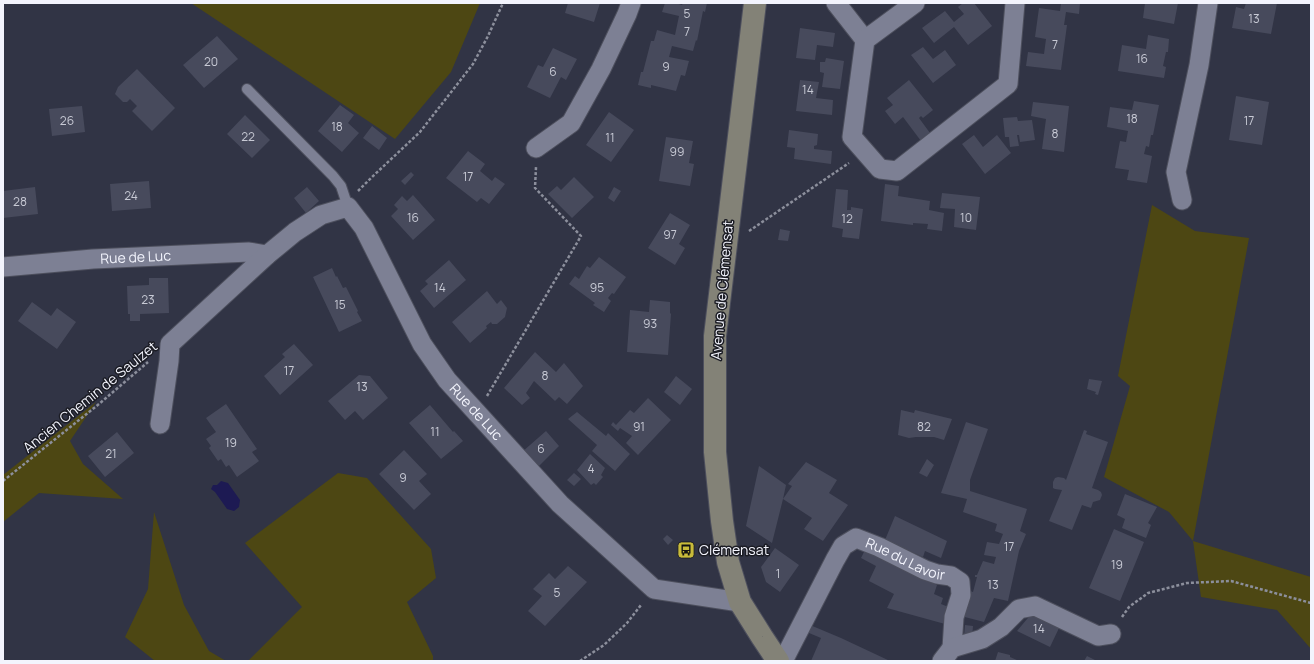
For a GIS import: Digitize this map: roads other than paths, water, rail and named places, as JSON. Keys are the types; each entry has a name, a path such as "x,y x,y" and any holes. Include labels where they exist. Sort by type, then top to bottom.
{"main road":[{"name":"Avenue de Clémensat","path":"755,3 714,336 715,452 723,531 728,562 740,602 778,661"}],"street":[{"path":"536,148 571,123 601,69 627,14 630,3"},
{"path":"836,3 865,40 852,137 880,169 898,171 1008,84 1016,3"},
{"path":"865,40 915,3"},
{"path":"1182,200 1176,172 1199,65 1208,3"},
{"path":"160,424 170,344 267,255 295,232 321,215 348,207"},
{"name":"Rue de Luc","path":"348,207 364,228 422,344 447,380 560,504 654,589 740,602"},
{"name":"Rue de Luc","path":"3,267 93,259 249,252 267,255"},
{"name":"Rue du Lavoir","path":"783,661 842,546 856,538 879,547 925,570 951,576 960,582 961,595 954,617 947,654"},
{"path":"947,654 982,639 1001,628 1019,609 1035,606 1098,636 1111,634"}],"lane":[{"path":"247,90 333,176 341,186 348,207"}],"place":[{"name":"Clémensat","path":"686,550"}]}
